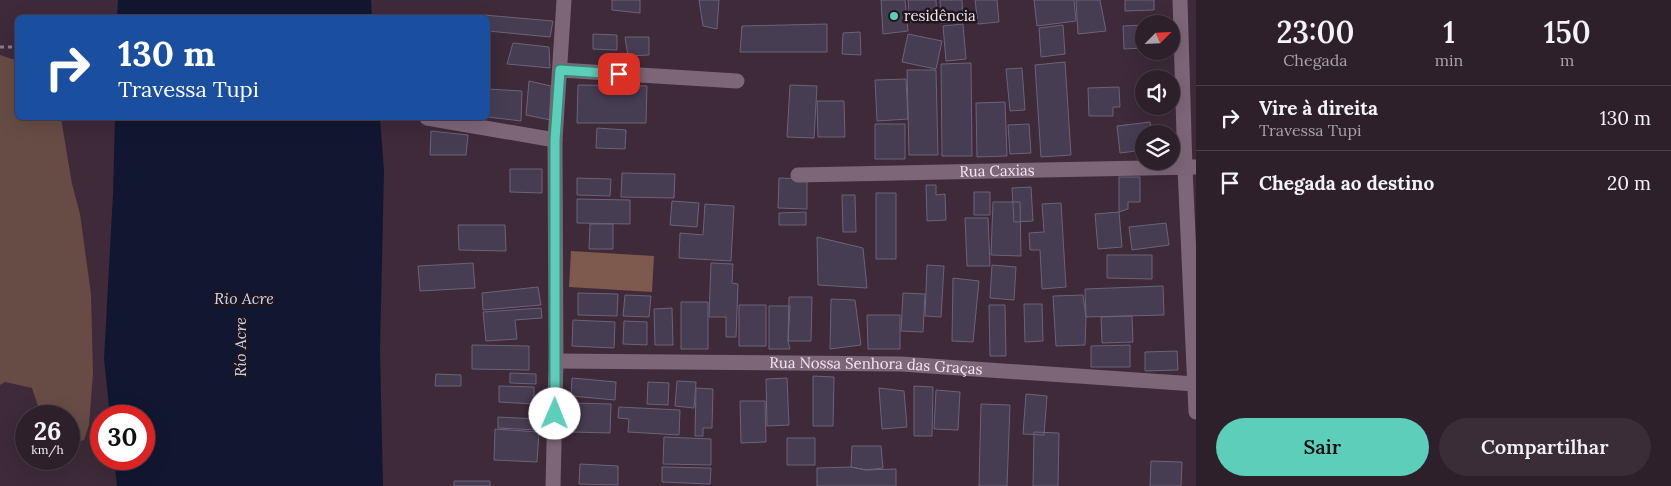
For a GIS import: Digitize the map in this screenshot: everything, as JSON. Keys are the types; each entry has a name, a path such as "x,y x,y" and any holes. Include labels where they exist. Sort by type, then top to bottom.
{"street":[{"path":"553,486 556,361 555,140 564,0"},
{"path":"1180,0 1190,167 1196,412"},
{"path":"560,70 737,81"},
{"path":"439,120 555,140"},
{"name":"Rua Caxias","path":"798,175 1190,167"},
{"name":"Rua Nossa Senhora das Graças","path":"556,361 901,364 1195,384"}],"path":[{"path":"0,47 15,47"}],"shaded area":[{"path":"0,55 15,59 15,120 61,120 72,184 80,214 91,294 93,373 89,425 84,440 80,441 80,405 38,405 32,388 5,382 0,385"},
{"path":"571,251 654,256 652,292 569,287"}],"water":[{"path":"118,0 371,0 372,15 117,15"},
{"name":"Rio Acre","path":"115,120 380,120 384,171 380,350 383,486 117,486 115,470 155,470 155,405 109,405 104,359"}],"building":[{"path":"612,0 640,0 640,13 612,10"},
{"path":"699,0 719,0 717,29 703,26"},
{"name":"residência","path":"881,0 905,0 908,31 883,34"},
{"path":"908,0 936,0 937,20 910,22"},
{"path":"940,0 962,0 963,22 941,23"},
{"path":"975,0 997,0 999,22 978,24"},
{"path":"1034,0 1074,0 1076,21 1037,26"},
{"path":"1076,0 1100,0 1106,31 1078,34"},
{"path":"1125,0 1154,0 1154,10 1125,11"},
{"path":"490,16 553,21 550,37 490,31"},
{"path":"827,24 827,52 740,52 742,26"},
{"path":"963,24 966,59 946,61 943,26"},
{"path":"1063,25 1065,54 1041,57 1039,28"},
{"path":"1135,25 1135,48 1124,49 1123,26"},
{"path":"860,32 861,55 842,54 843,33"},
{"path":"593,34 617,35 617,50 593,49"},
{"path":"908,34 942,41 936,69 902,62"},
{"path":"625,37 649,37 649,55 628,56"},
{"path":"513,43 549,47 550,68 507,64"},
{"path":"1065,62 1071,155 1041,157 1035,65"},
{"path":"971,63 972,156 942,156 941,64"},
{"path":"1022,68 1025,110 1010,111 1006,69"},
{"path":"907,70 936,70 938,155 909,155"},
{"path":"906,79 908,119 877,121 875,80"},
{"path":"529,81 551,86 551,120 526,115"},
{"path":"578,85 647,86 646,123 577,123"},
{"path":"790,85 817,86 814,138 787,137"},
{"path":"1119,87 1120,107 1113,107 1113,116 1089,116 1088,88"},
{"path":"490,89 522,91 521,121 490,117"},
{"path":"817,101 844,101 845,137 818,137"},
{"path":"1005,102 1007,156 977,157 976,103"},
{"path":"1150,122 1150,125 1135,125 1135,151 1120,153 1117,126"},
{"path":"875,124 905,124 905,159 875,159"},
{"path":"1029,124 1031,153 1010,154 1008,125"},
{"path":"597,128 626,130 625,149 596,148"},
{"path":"431,131 468,135 466,155 430,155"},
{"path":"510,169 542,169 542,193 510,192"},
{"path":"622,173 675,174 674,198 621,197"},
{"path":"1119,177 1140,177 1140,202 1128,202 1128,209 1119,212"},
{"path":"577,178 611,179 610,196 577,195"},
{"path":"779,178 807,179 807,209 778,208"},
{"path":"926,185 936,185 936,195 945,194 946,220 927,221"},
{"path":"1031,187 1033,221 1014,222 1012,188"},
{"path":"974,192 990,192 990,215 974,215"},
{"path":"876,193 896,193 896,259 876,259"},
{"path":"842,195 855,195 856,232 843,232"},
{"path":"577,199 630,200 630,224 577,223"},
{"path":"672,201 699,203 697,227 670,225"},
{"path":"993,202 1020,202 1021,256 991,255"},
{"path":"1061,203 1066,287 1042,289 1040,250 1030,250 1029,233 1044,232 1042,204"},
{"path":"705,204 734,206 731,261 679,258 680,233 703,235"},
{"path":"806,212 806,225 779,225 779,213"},
{"path":"1119,212 1122,247 1098,249 1095,214"},
{"path":"965,218 988,218 990,266 967,266"},
{"path":"1166,223 1169,245 1132,250 1129,227"},
{"path":"590,224 613,224 613,249 589,249"},
{"path":"458,225 505,225 506,251 459,250"},
{"path":"817,237 863,248 867,288 818,285"},
{"path":"1107,255 1152,255 1152,279 1107,278"},
{"path":"473,263 475,288 420,291 418,266"},
{"path":"711,263 733,264 732,283 738,284 736,337 726,337 726,317 709,317"},
{"path":"927,265 944,266 941,317 925,316"},
{"path":"992,265 1016,267 1014,300 990,298"},
{"path":"953,278 979,281 973,342 952,341"},
{"path":"1163,286 1164,315 1086,317 1085,289"},
{"path":"538,287 541,305 483,310 482,293"},
{"path":"578,293 618,294 617,316 578,315"},
{"path":"903,293 925,294 923,332 901,331"},
{"path":"625,295 651,296 649,317 623,316"},
{"path":"1083,295 1086,317 1085,345 1056,346 1053,296"},
{"path":"789,297 812,297 811,341 788,341"},
{"path":"831,299 855,300 861,345 830,349"},
{"path":"681,302 708,302 708,349 681,349"},
{"path":"1024,304 1042,304 1043,341 1025,342"},
{"path":"739,305 766,305 766,346 739,346"},
{"path":"989,305 1005,305 1006,356 990,356"},
{"path":"769,306 790,306 788,341 790,349 769,349"},
{"path":"541,308 542,318 515,320 517,339 486,341 483,312"},
{"path":"672,308 673,345 655,345 654,309"},
{"path":"867,315 900,315 900,349 868,349"},
{"path":"1132,316 1133,342 1102,343 1101,317"},
{"path":"573,320 615,322 614,348 572,346"},
{"path":"624,321 647,322 647,345 623,344"},
{"path":"472,345 529,346 529,370 472,369"},
{"path":"1130,345 1130,367 1091,367 1091,346"},
{"path":"1177,351 1178,370 1145,371 1145,352"},
{"path":"510,373 536,374 536,384 510,383"},
{"path":"436,374 461,375 461,386 435,386"},
{"path":"813,376 834,377 833,426 813,426"},
{"path":"572,378 616,382 615,400 571,396"},
{"path":"787,378 789,425 767,426 766,379"},
{"path":"677,381 696,382 694,408 675,406"},
{"path":"648,382 669,383 668,405 647,404"},
{"path":"499,386 534,387 534,404 499,402"},
{"path":"914,386 933,387 932,436 914,436"},
{"path":"696,388 713,389 712,428 703,428 703,436 695,436"},
{"path":"879,388 904,391 907,427 882,429"},
{"path":"936,390 960,392 958,430 934,429"},
{"path":"1026,394 1047,396 1044,435 1023,434"},
{"path":"740,401 765,401 766,442 741,443"},
{"path":"573,403 611,404 610,433 572,432"},
{"path":"981,404 1010,405 1007,486 979,486"},
{"path":"619,407 680,410 679,435 628,432 629,419 618,418"},
{"path":"498,417 538,419 537,430 498,428"},
{"path":"495,429 539,432 537,462 494,460"},
{"path":"1034,432 1059,433 1058,486 1033,486"},
{"path":"664,437 711,439 711,465 663,464"},
{"path":"787,438 815,438 815,465 787,465"},
{"path":"852,446 881,446 883,468 866,470 851,467"},
{"path":"1151,461 1182,462 1181,486 1150,486"},
{"path":"580,464 618,466 618,485 579,484"},
{"path":"662,467 711,468 710,484 662,482"},
{"path":"851,467 866,470 896,469 896,486 817,486 817,468"},
{"path":"454,481 490,481 490,486 454,486"}],"place":[{"name":"residência","path":"894,16"}],"route":[{"path":"555,414 555,140 560,70 619,74"}],"water label":[{"name":"Río Acre","path":"240,347"}]}
